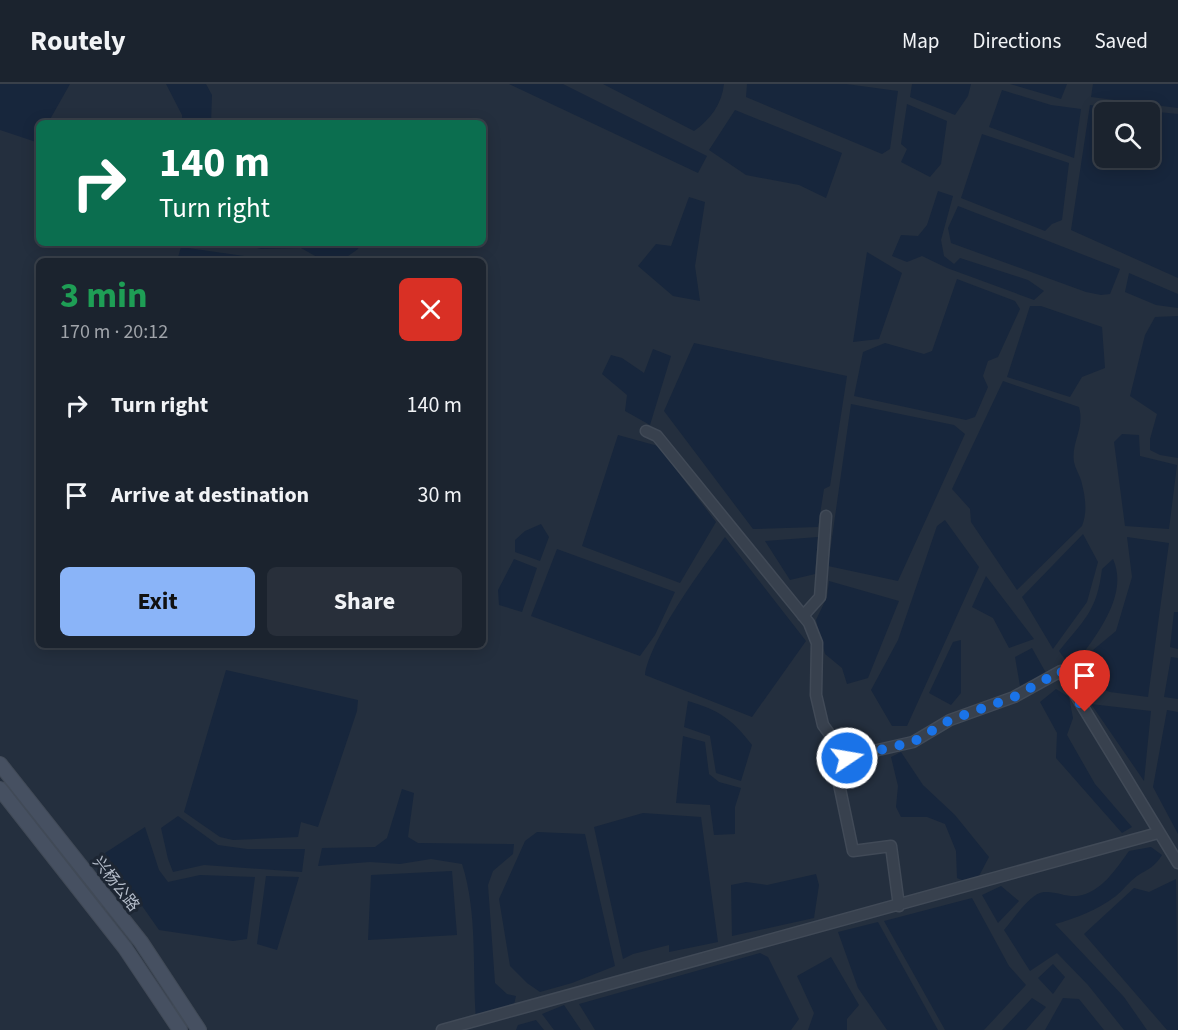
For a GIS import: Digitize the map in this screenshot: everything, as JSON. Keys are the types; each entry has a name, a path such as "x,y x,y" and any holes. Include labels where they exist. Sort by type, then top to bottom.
{"main road":[{"name":"兴杨公路","path":"0,764 141,942 199,1030"},
{"name":"兴杨公路","path":"0,789 125,948 180,1030"}],"street":[{"path":"646,431 657,436 803,616 817,643 816,695 823,725 847,758"},
{"path":"803,616 820,597 826,516"},
{"path":"899,906 891,846 853,851 834,760 913,742 950,720 1014,697 1061,671 1178,863"},
{"path":"442,1030 1158,833"}],"water":[{"path":"0,84 70,84 50,120 36,120 36,142 0,130"},
{"path":"166,84 206,84 212,95 211,120 182,120 182,115"},
{"path":"509,84 563,84 707,156 698,173"},
{"path":"603,84 724,84 721,98 714,111 694,131"},
{"path":"747,84 846,84 898,91 890,149 882,154 746,97"},
{"path":"912,84 971,84 968,96 955,115 910,97"},
{"path":"1010,84 1067,84 1061,99"},
{"path":"1093,84 1178,84 1178,108 1160,106 1160,102 1131,102 1091,97"},
{"path":"1002,90 1051,105 1081,109 1074,158 989,127"},
{"path":"907,104 947,121 941,164 930,177 901,162 907,149 901,144"},
{"path":"1090,105 1094,105 1094,168 1160,168 1160,112 1178,114 1178,278 1071,230"},
{"path":"735,110 842,153 826,198 799,185 746,175 709,150"},
{"path":"982,134 1069,163 1062,220 1052,224 1045,231 961,198"},
{"path":"938,191 953,196 941,240 944,256 954,264 960,258 1028,280 1044,291 1034,300 947,268 922,256 907,262 892,256 901,235 918,236 927,225"},
{"path":"689,197 705,202 695,266 700,301 673,296 638,266 656,244 671,246"},
{"path":"958,206 1120,269 1110,294 1086,292 951,243 948,228"},
{"path":"250,246 359,246 345,258 319,258 301,248 261,249"},
{"path":"181,247 258,258 178,258"},
{"path":"867,252 902,273 879,339 853,342"},
{"path":"1129,273 1178,294 1178,308 1156,305 1125,292"},
{"path":"957,279 1015,301 1020,309 998,357 988,361 983,376 988,387 975,417 966,420 854,396 863,352 885,343 924,354 932,351"},
{"path":"1030,306 1041,306 1102,327 1105,368 1082,377 1070,397 1007,377"},
{"path":"1178,316 1178,458 1160,455 1150,450 1150,439 1157,414 1130,396 1145,335 1155,317"},
{"path":"694,343 847,376 830,486 824,489 818,527 753,529 664,411"},
{"path":"653,349 671,356 650,425 625,411 627,395 602,374 611,355 622,358 644,373"},
{"path":"1003,381 1079,407 1080,415 1074,455 1085,497 1085,515 1082,526 1017,590 971,522 970,509 952,489"},
{"path":"851,404 954,425 965,434 898,581 828,566"},
{"path":"1122,434 1139,435 1140,456 1177,465 1169,529 1125,526 1114,442"},
{"path":"618,435 658,446 716,522 680,583 582,546"},
{"path":"945,520 979,567 907,726 892,726 871,690 898,640 937,526"},
{"path":"541,524 549,537 540,561 515,552 515,540 525,531"},
{"path":"1083,534 1098,562 1087,602 1053,649 1022,597"},
{"path":"725,537 806,641 752,717 645,675 656,643 666,624"},
{"path":"818,537 815,574 790,580 765,541"},
{"path":"1127,537 1169,543 1148,697 1110,692 1081,682 1087,655 1116,631 1132,577"},
{"path":"557,549 675,592 655,635 640,656 531,616"},
{"path":"514,559 537,568 522,612 499,605 498,590"},
{"path":"1113,559 1117,573 1117,588 1113,603 1099,631 1072,669 1059,651 1088,614 1097,595 1102,569"},
{"path":"986,576 1034,639 1009,648 993,618 972,607"},
{"path":"829,581 899,601 868,678 847,684 842,668 825,654 816,620 827,597"},
{"path":"1174,612 1178,612 1178,649 1170,647"},
{"path":"961,640 961,693 951,705 929,693 953,642"},
{"path":"1032,648 1046,673 1020,686 1015,657"},
{"path":"1171,657 1178,658 1178,699 1164,697"},
{"path":"226,670 358,700 357,711 318,827 301,822 298,837 233,840 220,837 184,812"},
{"path":"1056,689 1069,697 1073,718 1067,735 1095,784 1132,827 1122,833 1056,758 1057,733 1040,702"},
{"path":"688,701 717,712 738,728 752,745 741,781 716,773 710,736 684,727"},
{"path":"1091,704 1151,711 1144,781"},
{"path":"1167,710 1178,712 1178,834 1153,787"},
{"path":"683,736 705,742 709,774 719,782 741,788 735,807 735,834 714,835 710,805 676,803"},
{"path":"901,752 923,785 955,815 989,857 979,876 964,881 957,878 956,851 945,824 927,817 901,817 896,807 898,786 891,757"},
{"path":"402,789 414,793 408,837 418,843 514,844 513,854 493,871 488,885 495,983 507,994 516,996 513,1009 476,1019 472,922 462,864 431,859 400,864 370,862 318,866 322,848 375,847 387,838"},
{"path":"643,813 701,817 718,942 669,952 669,945 633,954 623,959 594,827"},
{"path":"178,816 218,845 247,849 305,849 302,872 204,865 173,872 161,828"},
{"path":"145,827 159,870 168,882 200,875 255,877 247,939 233,941 159,930 105,853"},
{"path":"537,832 585,834 615,966 572,983 540,992 510,966 499,899 525,841"},
{"path":"1151,847 1162,855 1157,862 1134,878 1116,896 1087,913 1055,924 1124,997 1147,1030 1124,1030 1088,985 1057,953 1030,971 1004,930 1033,897 1044,892 1073,896 1086,894 1107,879 1129,851"},
{"path":"452,871 457,935 368,940 371,875"},
{"path":"816,874 819,885 814,918 732,936 731,885 746,882 767,885"},
{"path":"266,876 299,877 277,950 257,944"},
{"path":"1176,879 1178,1030 1167,1030 1084,934 1134,888 1149,892"},
{"path":"1001,886 1019,901 998,923 982,895"},
{"path":"972,898 1009,966 1026,985 984,1030 945,1030 884,921"},
{"path":"878,922 938,1030 887,1030 858,988 838,932"},
{"path":"760,953 768,957 799,1019 791,1030 595,1030 579,1004"},
{"path":"831,957 859,1005 847,1019 847,1030 808,1030 814,1013 797,976"},
{"path":"1053,964 1065,977 1053,994 1038,978"},
{"path":"1032,998 1046,1007 1026,1030 1002,1030"},
{"path":"1063,998 1079,999 1104,1030 1045,1030"},
{"path":"564,1005 581,1030 554,1030 542,1014"},
{"path":"536,1020 544,1030 516,1030 518,1025"}],"route":[{"path":"847,758 913,742 950,720 1014,697 1061,671 1085,712"}]}
